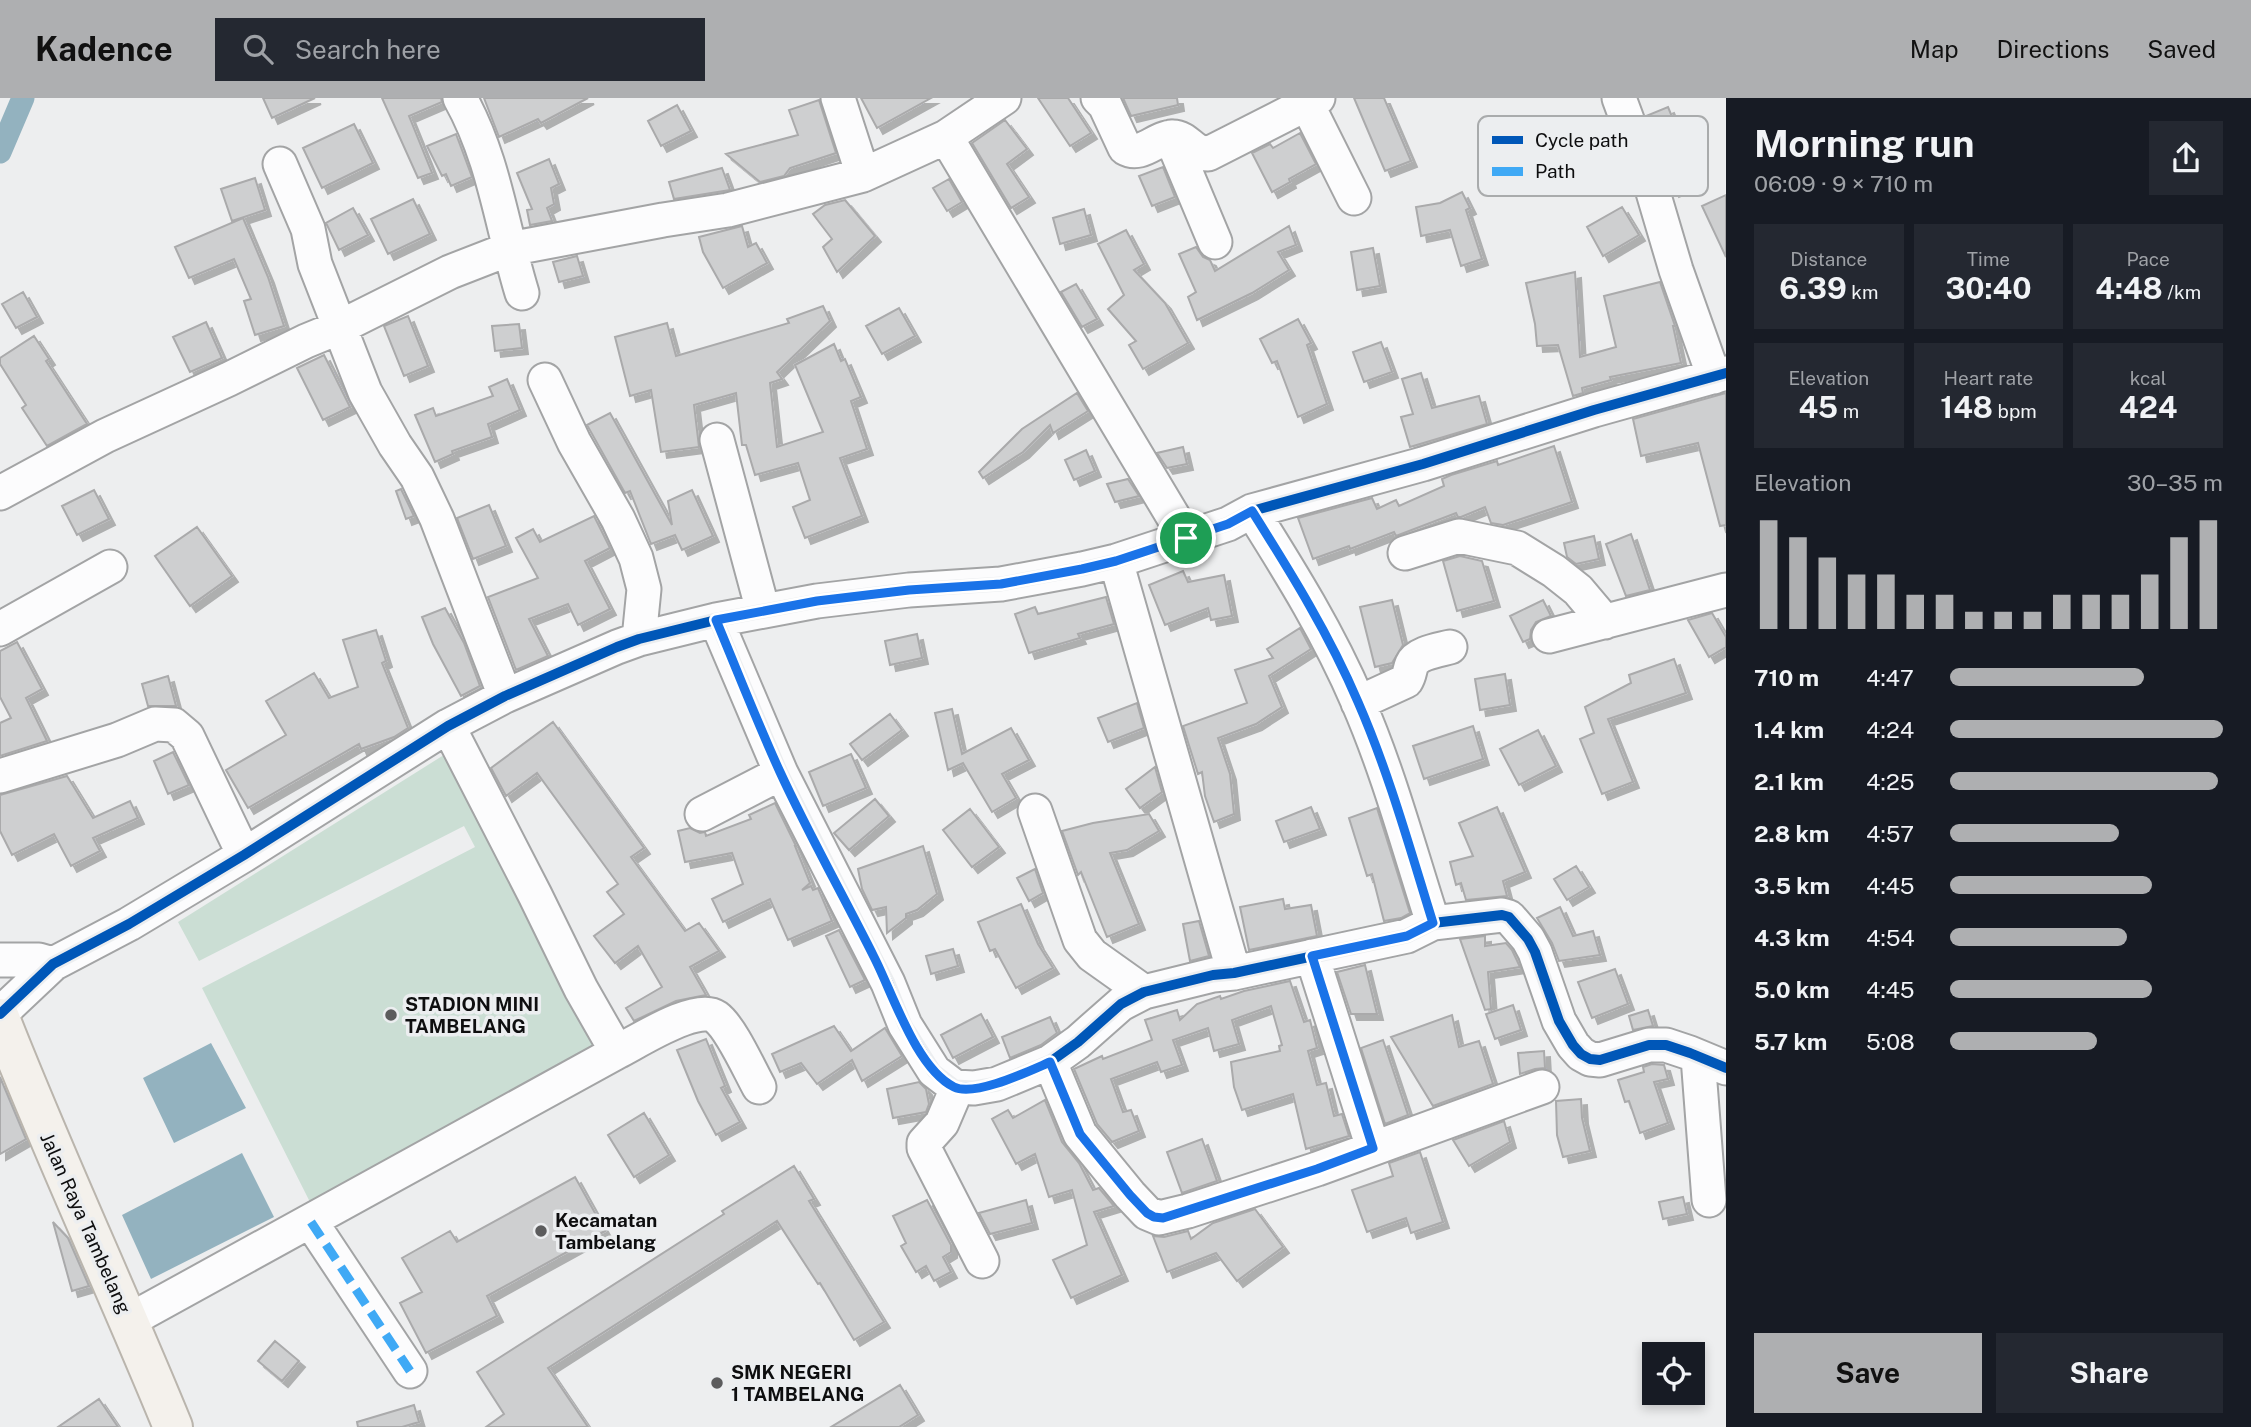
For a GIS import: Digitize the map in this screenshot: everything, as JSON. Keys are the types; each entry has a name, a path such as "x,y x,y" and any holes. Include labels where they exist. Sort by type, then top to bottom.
{"main road":[{"name":"Jalan Raya Tambelang","path":"0,1016 39,1117 130,1320 173,1427"}],"street":[{"path":"460,98 472,119 502,208 509,249 522,293"},
{"path":"838,98 863,175"},
{"path":"0,493 105,436 340,327 450,272 509,249 663,219 727,211 863,175 946,137 1004,98"},
{"path":"1098,98 1105,105 1125,149 1136,152 1171,137 1183,141 1201,154 1208,155 1312,101 1354,198"},
{"path":"1619,98 1626,116"},
{"path":"946,137 1186,538"},
{"path":"1171,137 1215,242"},
{"path":"280,164 308,229 315,264 365,392 417,477 438,519 505,696"},
{"path":"0,1016 53,964 129,924 244,855 448,726 505,696 639,639 716,620 817,601 909,590 1001,584 1116,561 1228,524 1252,511 1423,464 1594,410 1720,375 1676,270 1654,196"},
{"path":"545,380 574,442 618,519 636,558 644,589 639,639"},
{"path":"716,440 763,611"},
{"path":"1252,511 1322,625 1359,703 1387,778 1433,923"},
{"path":"1405,553 1459,536 1517,548 1578,590 1605,622"},
{"path":"1116,561 1234,972"},
{"path":"0,629 110,567"},
{"path":"1549,636 1726,590"},
{"path":"716,620 781,773 888,983 905,1025 934,1070 957,1088 997,1084 1050,1062 1078,1042 1121,1004 1144,992 1213,975 1407,936 1433,923 1502,915 1513,919 1535,952 1559,1021 1581,1054 1600,1060 1649,1045 1666,1045 1712,1062 1709,1200"},
{"path":"1359,703 1406,681 1417,658 1450,647"},
{"path":"0,776 117,740 155,724 174,725 187,736 244,855"},
{"path":"448,726 581,989 617,1052"},
{"path":"702,814 781,773"},
{"path":"1035,811 1080,940 1093,955 1144,992"},
{"path":"1312,956 1373,1148"},
{"path":"0,960 39,960 53,964"},
{"path":"130,1320 678,1021 699,1014 710,1014 723,1023 759,1087"},
{"path":"1050,1062 1080,1134 1147,1213 1163,1218 1317,1169 1542,1087"},
{"path":"957,1088 942,1123 925,1143 924,1148 982,1261"},
{"path":"310,1222 410,1371"}],"green space":[{"name":"STADION MINI TAMBELANG","path":"447,753 608,1050 314,1210 202,988 475,847 464,826 199,961 178,922"}],"water":[{"path":"211,1043 246,1108 174,1143 143,1078"},
{"path":"242,1153 274,1217 151,1279 122,1215"}],"building":[{"path":"263,98 315,98 272,118"},
{"path":"382,98 441,98 442,102 409,116 432,173 418,178"},
{"path":"484,98 588,98 541,123 538,119 499,137"},
{"path":"861,98 931,98 877,128"},
{"path":"1038,98 1068,98 1091,133 1070,146"},
{"path":"1123,98 1177,98 1178,105 1131,116"},
{"path":"1354,98 1384,98 1411,161 1385,171"},
{"path":"819,100 836,153 790,168 784,176 760,182 726,154 798,135 789,110"},
{"path":"677,105 691,131 661,146 648,121"},
{"path":"1668,107 1672,116 1646,116"},
{"path":"1005,120 1027,149 1007,164 1029,197 1011,208 972,143"},
{"path":"354,124 373,163 322,188 303,148"},
{"path":"1300,133 1316,164 1272,192 1252,153 1270,144 1273,148"},
{"path":"456,134 472,177 451,186 446,174 442,176 427,146"},
{"path":"549,159 559,184 551,188 554,204 547,208 552,221 530,225 527,210 532,209 517,173"},
{"path":"1163,167 1175,197 1152,206 1139,176"},
{"path":"722,168 730,190 674,199 669,182"},
{"path":"255,178 265,210 232,221 221,189"},
{"path":"949,179 962,202 947,211 933,188"},
{"path":"1462,192 1470,208 1466,210 1482,259 1461,266 1450,230 1421,236 1416,207 1440,203"},
{"path":"1726,195 1726,257 1702,206"},
{"path":"413,199 430,234 388,254 371,219"},
{"path":"845,200 875,236 837,272 823,247 832,239 813,214 825,205"},
{"path":"1622,207 1639,235 1603,256 1587,227"},
{"path":"353,208 368,235 339,250 326,223"},
{"path":"1084,209 1091,235 1060,244 1053,218"},
{"path":"243,218 268,277 284,326 255,335 244,301 251,299 234,259 189,278 175,247"},
{"path":"742,226 748,247 756,243 767,263 723,288 703,252 699,237"},
{"path":"1289,226 1296,245 1278,252 1289,270 1252,293 1197,320 1188,297 1196,292 1179,254 1196,247 1203,257 1210,260 1215,271"},
{"path":"1126,230 1144,264 1134,270 1165,303 1188,343 1143,369 1129,345 1136,341 1108,309 1124,295 1098,244"},
{"path":"1373,248 1380,286 1357,290 1351,252"},
{"path":"577,256 583,276 559,282 553,262"},
{"path":"1575,272 1580,357 1616,347 1604,296 1660,282 1675,326 1681,363 1610,377 1611,380 1582,388 1583,393 1573,396 1558,345 1537,346 1526,283"},
{"path":"1076,284 1097,319 1082,327 1061,292"},
{"path":"23,292 37,317 16,328 2,304"},
{"path":"823,306 830,321 777,372 782,379 770,383 777,447 823,432 795,365 834,344 841,361 845,359 861,397 851,401 867,449 840,458 862,516 805,538 793,507 810,500 798,463 755,475 746,445 742,445 736,393 694,405 699,447 661,452 651,390 630,396 615,337 667,323 676,356 789,323 787,319"},
{"path":"899,308 915,336 882,354 866,326"},
{"path":"408,316 428,366 404,376 384,326"},
{"path":"1298,319 1311,343 1307,345 1327,404 1298,417 1277,361 1272,363 1260,339"},
{"path":"206,322 222,358 190,372 173,337"},
{"path":"519,324 522,348 495,351 492,326"},
{"path":"34,336 49,359 46,361 87,424 47,446 22,408 26,405 0,364 0,358"},
{"path":"1381,342 1392,372 1364,382 1353,352"},
{"path":"324,355 350,407 323,420 297,368"},
{"path":"1421,373 1432,408 1479,396 1487,424 1410,447 1401,417 1413,414 1402,379"},
{"path":"507,379 520,410 488,424 492,437 452,451 453,454 435,462 415,415 433,408 436,416 493,396 489,387"},
{"path":"1077,393 1088,411 1053,433 1050,425 1023,452 983,478 979,472 1022,429"},
{"path":"1726,393 1726,525 1720,526 1698,443 1641,456 1633,419"},
{"path":"610,413 672,525 668,501 692,490 713,536 682,550 675,535 651,544 630,491 625,493 587,425"},
{"path":"1554,446 1572,502 1503,525 1491,523 1485,507 1461,517 1456,513 1396,536 1394,532 1350,549 1349,546 1313,559 1298,518 1372,498 1377,509 1396,500 1399,506 1444,486 1442,479 1451,475 1497,461 1498,465"},
{"path":"1183,447 1187,464 1167,468 1157,453"},
{"path":"1086,450 1095,471 1074,480 1065,460"},
{"path":"1128,479 1139,496 1115,502 1107,484"},
{"path":"401,489 414,516 406,519 396,491"},
{"path":"94,490 109,519 77,535 62,506"},
{"path":"489,505 506,546 473,559 457,518"},
{"path":"594,516 610,548 585,561 610,609 578,625 568,604 529,619 548,656 516,670 488,597 538,578 516,538 533,529 540,542"},
{"path":"197,527 232,576 190,606 155,556"},
{"path":"1631,534 1650,590 1626,596 1606,544"},
{"path":"1594,536 1599,559 1576,564 1567,557 1564,543"},
{"path":"1460,556 1482,561 1494,601 1457,611 1443,561"},
{"path":"1183,571 1188,582 1224,575 1232,616 1211,620 1208,608 1165,625 1149,585"},
{"path":"1106,597 1114,624 1078,634 1080,638 1029,653 1015,614 1035,607 1038,614"},
{"path":"1392,600 1403,645 1392,663 1375,667 1360,607"},
{"path":"1543,600 1551,616 1536,622 1530,639 1523,642 1510,616"},
{"path":"445,608 464,643 480,686 461,696 422,617"},
{"path":"1712,613 1726,637 1726,647 1709,657 1688,620"},
{"path":"1300,628 1311,649 1269,676 1282,707 1256,724 1218,738 1230,774 1234,814 1214,822 1205,796 1202,772 1198,774 1183,726 1247,703 1235,670 1273,658 1267,649"},
{"path":"376,630 386,661 382,663 408,728 394,737 361,749 359,744 248,808 226,770 286,735 266,701 314,673 329,698 358,687 343,640"},
{"path":"917,634 922,658 890,665 885,641"},
{"path":"17,642 42,689 26,698 47,741 0,756 0,723 11,718 0,697 0,651"},
{"path":"1674,659 1686,693 1608,719 1633,782 1602,794 1580,739 1594,733 1585,707 1631,683 1629,675"},
{"path":"1505,674 1510,705 1480,710 1475,679"},
{"path":"168,676 176,706 148,706 142,684"},
{"path":"1137,703 1144,728 1108,742 1098,718"},
{"path":"952,709 962,754 1011,728 1029,760 1002,774 1016,798 992,812 963,763 948,770 935,713"},
{"path":"890,714 902,730 862,760 850,744"},
{"path":"553,722 644,848 631,857 685,931 699,923 719,951 690,967 706,995 676,1001 634,1021 626,1008 662,987 638,946 615,963 594,936 624,914 607,892 618,884 537,773 506,796 491,768"},
{"path":"1473,726 1483,759 1424,779 1413,746"},
{"path":"1538,730 1556,766 1519,785 1500,749"},
{"path":"173,752 189,785 168,794 154,761"},
{"path":"851,754 866,788 823,806 809,772"},
{"path":"1155,767 1162,792 1140,808 1126,789"},
{"path":"67,776 93,818 130,801 138,818 93,838 100,851 71,866 54,834 12,855 0,831 0,795"},
{"path":"875,799 889,816 849,850 834,833"},
{"path":"775,803 810,883 802,890 811,886 813,890 818,888 832,921 788,940 770,899 723,922 712,899 743,884 732,853 685,862 678,831 690,828 700,833 705,832 706,836 751,819 749,815"},
{"path":"1311,807 1320,829 1284,842 1276,821"},
{"path":"1497,807 1525,872 1503,881 1507,896 1466,900 1461,883 1456,885 1450,862 1473,856 1459,823"},
{"path":"1377,808 1410,913 1401,918 1384,921 1372,874 1367,876 1349,818"},
{"path":"970,809 999,847 972,867 943,830"},
{"path":"1149,814 1159,831 1127,850 1110,853 1139,924 1107,937 1081,872 1078,875 1062,831"},
{"path":"923,846 937,894 917,910 906,914 906,918 887,933 886,907 872,910 862,889 858,869"},
{"path":"1576,866 1589,887 1567,900 1554,879"},
{"path":"1035,869 1043,893 1029,901 1017,878"},
{"path":"1283,899 1285,909 1311,905 1317,936 1249,950 1240,907"},
{"path":"1021,904 1038,944 1053,968 1016,988 995,949 990,951 978,922"},
{"path":"1560,907 1573,936 1593,931 1600,955 1559,961 1537,918"},
{"path":"1199,921 1209,956 1190,961 1183,924"},
{"path":"839,930 865,980 850,987 826,936"},
{"path":"1485,936 1485,946 1506,943 1520,967 1488,972 1491,1009 1485,1010 1460,939"},
{"path":"953,949 958,966 931,974 926,956"},
{"path":"1365,965 1377,1014 1351,1014 1337,972"},
{"path":"1615,969 1628,1004 1592,1018 1578,982"},
{"path":"1290,981 1304,1022 1310,1020 1317,1048 1308,1051 1317,1085 1326,1083 1334,1116 1342,1114 1349,1136 1306,1149 1293,1094 1242,1110 1234,1087 1231,1062 1280,1051 1279,1046 1282,1045 1271,1006 1232,1020 1239,1044 1214,1051 1208,1028 1173,1040 1182,1065 1161,1072 1157,1062 1111,1079 1123,1112 1131,1110 1139,1131 1112,1142 1097,1124 1074,1069 1102,1056 1103,1059 1152,1040 1145,1020 1177,1010 1180,1020 1197,1004 1220,996 1221,999"},
{"path":"1513,1005 1521,1030 1495,1039 1486,1014"},
{"path":"1648,1010 1653,1026 1633,1030 1629,1016"},
{"path":"981,1014 993,1037 953,1058 941,1035"},
{"path":"1452,1015 1459,1047 1479,1041 1493,1084 1433,1106 1391,1037"},
{"path":"1050,1017 1057,1033 1041,1045 1010,1058 1002,1037"},
{"path":"834,1026 851,1051 885,1028 902,1056 862,1081 852,1060 817,1084 801,1063 780,1072 772,1054"},
{"path":"706,1039 725,1086 721,1088 740,1122 716,1135 698,1101 677,1050"},
{"path":"1383,1040 1408,1115 1385,1124 1361,1048"},
{"path":"1544,1051 1545,1068 1520,1074 1518,1053"},
{"path":"1652,1064 1664,1065 1668,1079 1654,1082 1668,1123 1640,1133 1629,1101 1625,1102 1618,1080 1644,1072 1643,1067"},
{"path":"0,1077 26,1139 0,1154"},
{"path":"919,1082 926,1089 929,1104 926,1112 893,1118 887,1089"},
{"path":"1581,1099 1582,1118 1590,1151 1563,1157 1557,1135 1556,1101"},
{"path":"1045,1100 1062,1142 1079,1163 1093,1190 1099,1188 1114,1206 1094,1212 1122,1275 1071,1298 1053,1260 1087,1245 1072,1190 1049,1197 1035,1154 1016,1164 992,1119 1008,1110 1013,1118"},
{"path":"644,1113 669,1155 634,1177 608,1135"},
{"path":"1504,1121 1510,1142 1469,1166 1453,1140"},
{"path":"1202,1139 1217,1181 1182,1193 1167,1152"},
{"path":"1420,1152 1443,1222 1411,1233 1406,1218 1367,1232 1352,1190 1393,1176 1389,1163"},
{"path":"794,1166 814,1199 809,1201 884,1322 854,1340 820,1283 818,1284 777,1221 548,1368 588,1427 486,1427 504,1414 477,1372 724,1214 722,1211"},
{"path":"575,1177 605,1231 487,1296 497,1316 426,1353 400,1303 422,1292 402,1258 450,1231 457,1242"},
{"path":"1683,1197 1687,1214 1663,1219 1659,1202"},
{"path":"927,1200 951,1245 951,1252 943,1257 951,1272 934,1281 926,1266 916,1272 901,1246 906,1243 893,1216"},
{"path":"1026,1200 1032,1223 990,1234 979,1213"},
{"path":"1255,1209 1283,1247 1237,1281 1216,1253 1167,1272 1153,1236 1164,1237 1188,1231 1191,1239 1213,1223"},
{"path":"53,1222 68,1238 89,1286 72,1291"},
{"path":"275,1341 299,1361 282,1381 258,1361"},
{"path":"900,1385 918,1415 899,1427 831,1427"},
{"path":"99,1399 118,1427 58,1427"},
{"path":"414,1405 419,1422 402,1427 358,1427 357,1422"}],"waterway":[{"path":"0,152 23,98"}],"marked path":[{"path":"1050,1062 1082,1137 1135,1203 1153,1217 1191,1210 1223,1200 1373,1148"},
{"path":"311,1222 410,1371"}],"cycle path":[{"path":"0,1014 53,964 129,924 244,855 448,726 505,696 617,647 716,620 817,601 909,590 1001,584 1116,561 1228,524 1252,511 1423,464 1594,410 1726,373"},
{"path":"716,620 781,773 888,983 905,1025 934,1071 955,1087 974,1088 997,1084 1050,1062 1078,1042 1121,1004 1144,992 1213,975 1234,973 1407,936 1433,923 1502,915 1509,917 1528,939 1559,1021 1581,1054 1600,1060 1649,1045 1666,1045 1726,1068"}],"place":[{"name":"STADION MINI TAMBELANG","path":"391,1015"},
{"name":"Kecamatan Tambelang","path":"541,1231"},
{"name":"SMK NEGERI 1 TAMBELANG","path":"717,1383"}],"route":[{"path":"1252,511 1322,625 1359,703 1387,778 1433,923 1407,936 1312,956 1373,1148 1317,1169 1159,1218 1147,1213 1130,1195 1080,1134 1050,1062 997,1084 974,1088 957,1088 934,1070 905,1025 888,983 781,773 716,620 817,601 909,590 1001,584 1116,561 1186,538 1228,524 1252,511"}]}
